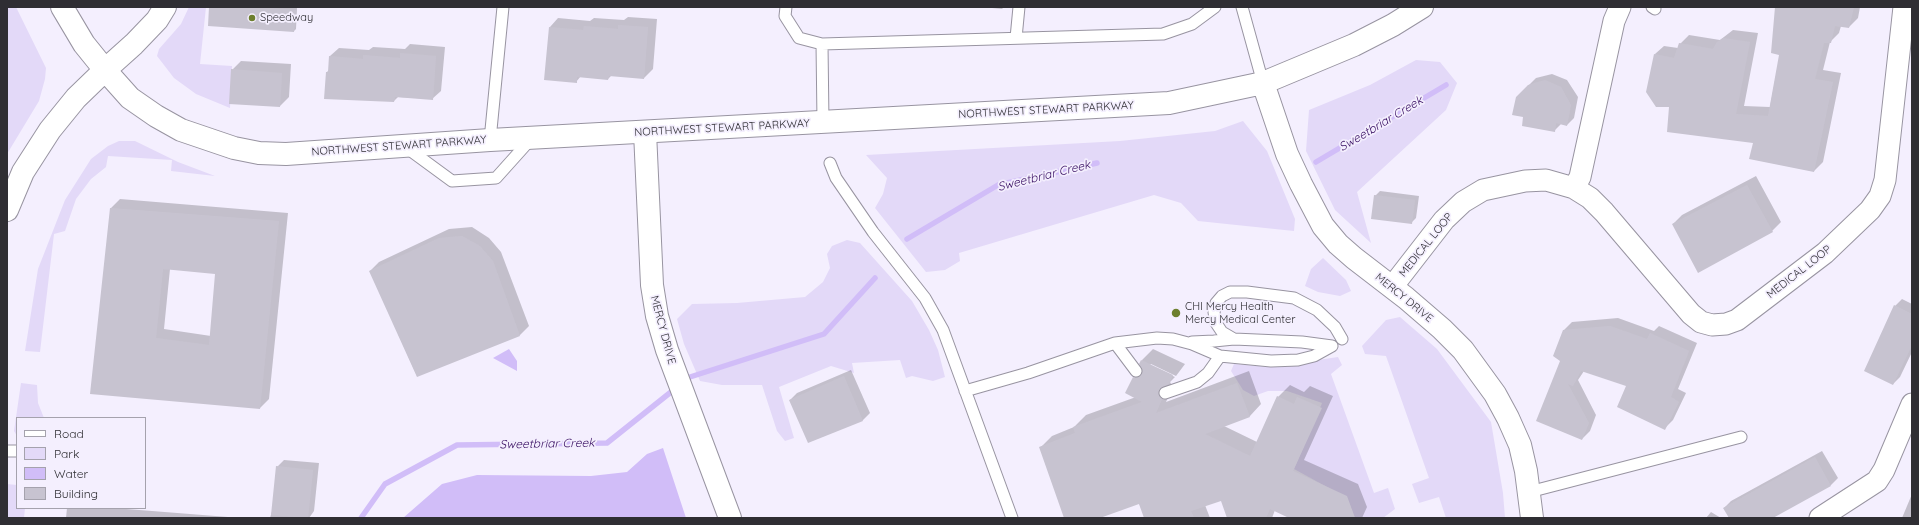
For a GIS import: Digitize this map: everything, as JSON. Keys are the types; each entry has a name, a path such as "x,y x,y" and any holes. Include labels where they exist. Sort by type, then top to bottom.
{"main road":[{"name":"NORTHWEST STEWART PARKWAY","path":"62,7 84,44 130,98 156,116 181,130 234,148 259,154 286,154 490,140 1169,103 1263,83 1305,67 1354,45 1393,25 1422,7"},
{"path":"7,210 23,172 50,130 76,98 134,44 156,20 165,7"},
{"name":"MERCY DRIVE","path":"1263,83 1287,154 1300,184 1323,226 1338,244 1354,258 1392,287 1442,329 1463,350 1495,394 1508,418 1520,446 1526,471 1532,518"},
{"name":"MERCY DRIVE","path":"645,132 652,285 661,330 680,386 730,518"}],"street":[{"path":"1574,188 1580,177 1614,21 1620,7"},
{"name":"MEDICAL LOOP","path":"1392,287 1444,220 1463,202 1483,190 1525,181 1546,180 1574,188 1590,198 1604,212 1690,314 1701,322 1712,326 1726,324 1737,320 1826,253 1870,210 1880,196 1885,180 1904,7"},
{"path":"1820,518 1877,481 1884,470 1912,404"}],"lane":[{"path":"490,140 503,7"},
{"path":"786,7 785,16 799,38 822,44 1163,34 1192,24 1215,7"},
{"path":"1016,38 1019,7"},
{"path":"1242,7 1263,83"},
{"path":"822,44 823,122"},
{"path":"405,146 452,181 460,181 496,178 532,138"},
{"path":"830,163 836,178 873,232 925,298 943,330 1012,518"},
{"path":"1234,339 1222,332 1216,323 1214,312 1216,304 1222,296 1230,292 1247,292 1294,298 1317,310 1335,327 1342,339"},
{"path":"965,391 1028,373 1115,342 1158,338 1173,339 1220,356 1271,361 1298,360 1314,356 1332,346 1302,342 1234,339 1183,342"},
{"path":"1115,342 1136,371"},
{"path":"1165,393 1198,382 1208,373 1220,356"},
{"path":"1529,492 1741,437"}],"green space":[{"path":"7,7 16,7 46,68 45,79 39,101 7,154"},
{"path":"189,7 206,7 200,64 232,66 230,108 196,94 174,78 157,56 159,49 181,24"},
{"path":"1416,60 1440,62 1457,83 1446,110 1357,192 1371,243 1335,210 1306,151 1309,110 1370,85"},
{"path":"1243,121 1267,151 1295,219 1294,231 1198,221 1181,203 1154,195 959,253 960,261 945,270 926,272 875,208 883,194 887,178 866,155 1120,141 1215,131"},
{"path":"119,141 135,141 178,162 215,176 171,171 172,160 108,156 106,167 91,179 76,199 65,231 54,234 40,352 25,351 38,269 65,200 91,159 108,146"},
{"path":"847,240 860,243 912,301 929,330 938,350 945,377 933,381 912,376 906,378 900,360 852,363 854,373 831,366 779,387 794,438 785,441 777,431 762,385 722,385 700,381 684,344 677,319 692,304 737,303 805,297 823,282 830,268 827,254 832,246"},
{"path":"1323,258 1346,280 1351,291 1340,296 1318,292 1305,286 1311,269"},
{"path":"1400,317 1437,349 1491,422 1503,493 1505,518 1446,518 1439,497 1419,503 1412,484 1429,478 1386,356 1365,354 1362,346 1386,320"},
{"path":"1338,357 1342,365 1331,374 1374,493 1388,488 1395,509 1383,518 1355,518 1347,498 1294,469 1322,403 1287,391 1268,391 1254,396 1243,390 1231,371 1234,364 1271,367"},
{"path":"21,383 37,385 38,403 44,417 16,417"},
{"path":"16,417 16,434 14,431"},
{"path":"7,484 16,485 16,509 25,509 24,518 7,518"}],"water":[{"path":"509,349 517,361 517,371 493,358"},
{"path":"663,448 686,518 403,518 442,484 477,475 591,476 627,472 647,454"}],"building":[{"name":"Speedway","path":"209,7 257,7 296,10 294,32 208,26"},
{"path":"1775,7 1854,7 1849,28 1835,26 1831,43 1824,43 1815,79 1833,82 1814,172 1749,159 1753,143 1667,132 1669,107 1656,107 1646,92 1654,54 1674,58 1679,43 1713,49 1717,42 1723,38 1750,42 1736,114 1768,116 1779,55 1771,53"},
{"path":"618,25 648,27 644,79 609,76 608,80 577,77 577,83 544,80 549,27 583,30 584,26 618,29"},
{"path":"400,53 436,56 433,100 395,97 394,102 324,99 329,56 363,59 363,55 400,58"},
{"path":"231,69 282,73 280,107 229,104"},
{"path":"1545,80 1561,87 1571,105 1567,126 1556,123 1555,132 1522,126 1523,117 1512,115 1516,97 1528,85"},
{"path":"1747,185 1773,232 1698,273 1672,224"},
{"path":"1374,195 1415,200 1412,224 1371,219"},
{"path":"110,208 279,221 260,409 90,394","holes":["163,269 215,274 209,345 156,338"]},
{"path":"462,236 480,246 493,261 520,336 417,377 369,271 439,238"},
{"path":"1894,305 1912,314 1912,345 1893,385 1864,371"},
{"path":"1610,326 1647,339 1650,333 1689,351 1671,397 1679,402 1665,430 1617,407 1626,386 1581,371 1573,386 1568,384 1589,423 1582,440 1536,421 1560,361 1553,356 1563,330"},
{"path":"1141,360 1173,375 1169,384 1162,387 1158,391 1159,396 1162,399 1156,413 1237,383 1250,417 1205,434 1250,456 1277,396 1294,404 1297,397 1322,408 1293,471 1347,496 1355,518 1289,518 1270,509 1266,518 1227,518 1221,501 1191,511 1194,518 1144,518 1139,504 1100,518 1064,518 1039,447 1075,433 1073,427 1142,402 1125,393 1133,377 1137,378 1142,374 1143,370 1139,364"},
{"path":"844,376 863,421 808,443 789,400"},
{"path":"1815,457 1831,486 1773,518 1729,518 1723,508"},
{"path":"276,466 313,470 308,518 271,515"}],"waterway":[{"name":"Sweetbriar Creek","path":"1316,162 1446,85"},
{"name":"Sweetbriar Creek","path":"907,239 998,185 1097,163"},
{"name":"Sweetbriar Creek","path":"684,381 690,377 824,334 875,278"},
{"name":"Sweetbriar Creek","path":"361,518 385,484 457,445 607,443 676,388"}],"place":[{"name":"Speedway","path":"252,18"},
{"name":"CHI Mercy Health Mercy Medical Center","path":"1176,313"}]}
